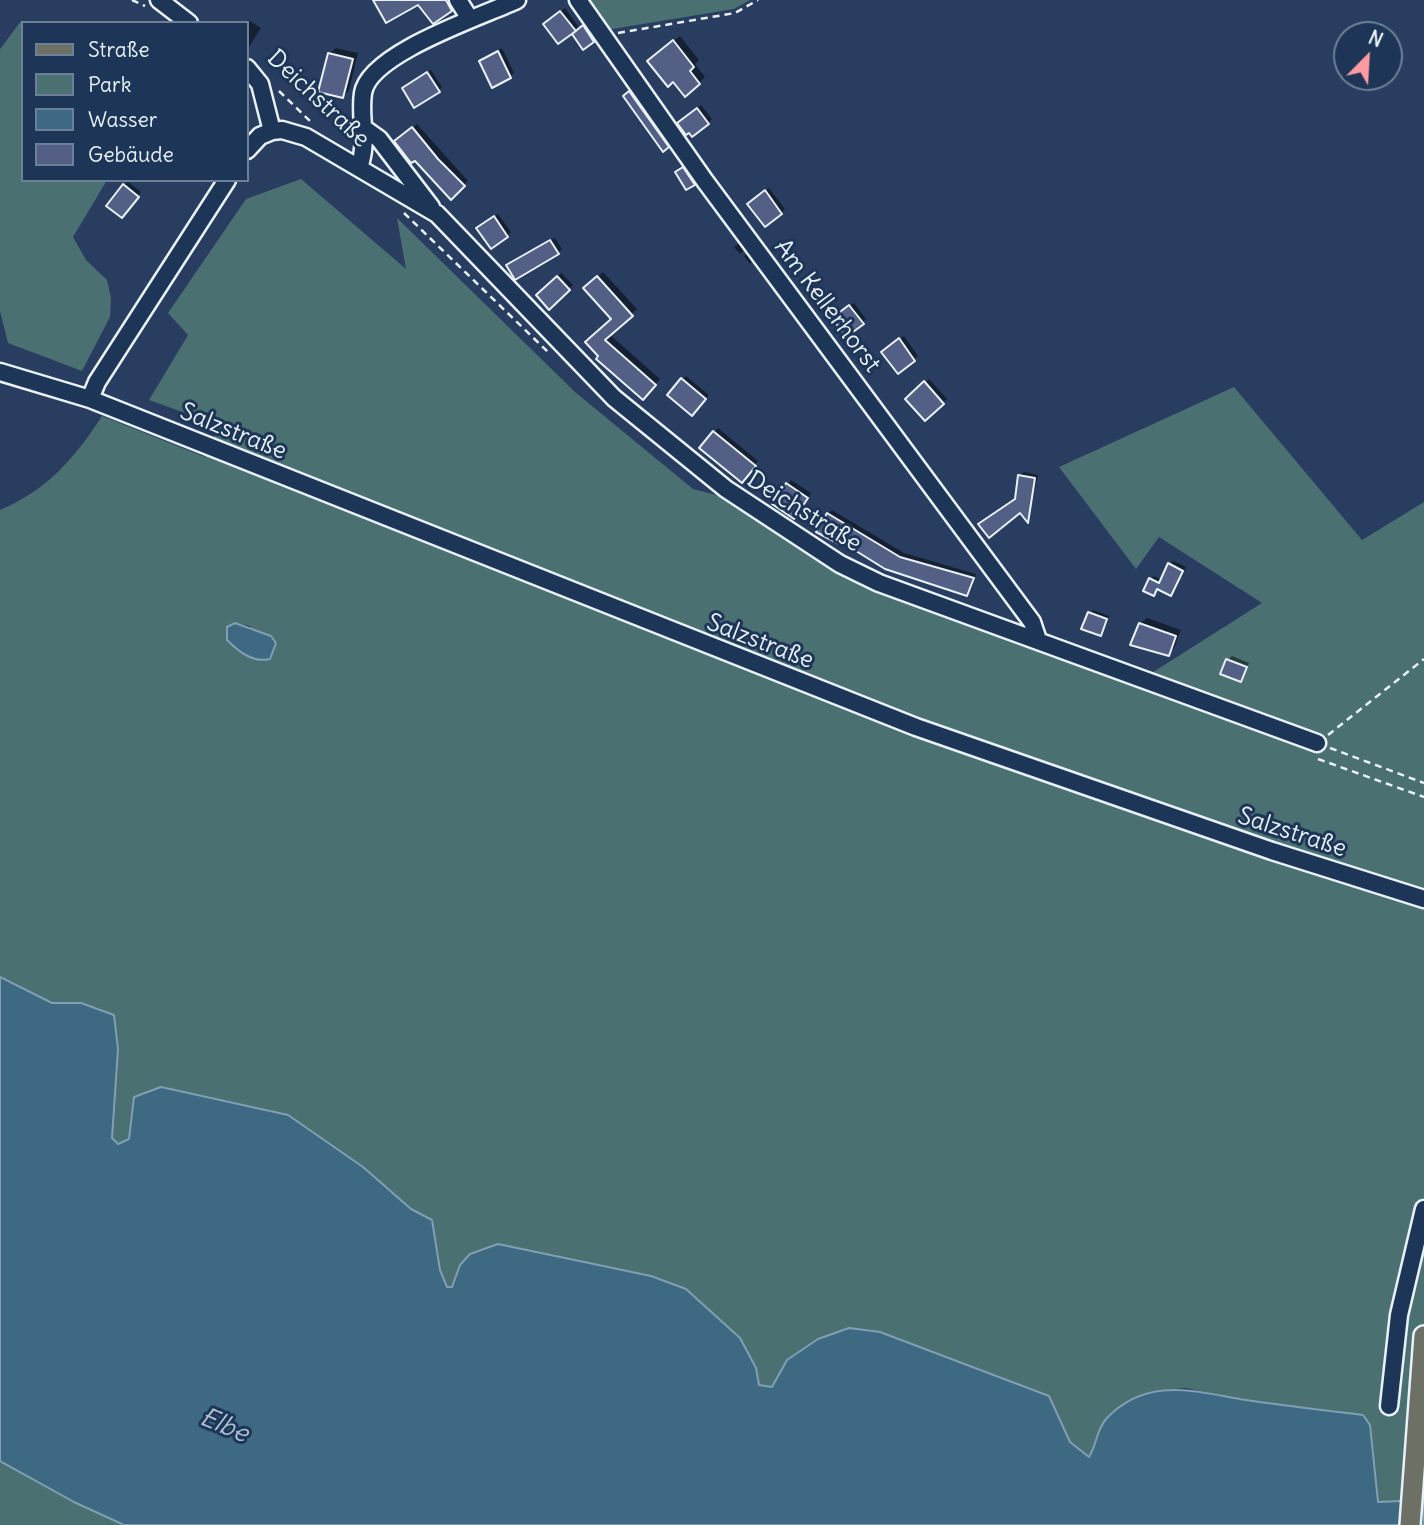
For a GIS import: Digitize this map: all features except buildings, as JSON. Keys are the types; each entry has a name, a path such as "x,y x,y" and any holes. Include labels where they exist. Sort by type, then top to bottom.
{"main road":[{"path":"1410,1525 1424,1336"}],"street":[{"path":"159,0 186,21"},
{"path":"458,0 470,19"},
{"path":"359,168 365,151 362,94 368,79 375,71 412,46 517,0"},
{"name":"Am Kellerhorst","path":"578,0 601,36 1032,622 1038,640"},
{"name":"Deichstraße","path":"248,69 260,84 272,131 299,134 437,214 614,398 726,489 840,564 878,583 1038,640 1315,750"},
{"path":"365,129 379,139 437,214"},
{"path":"248,149 260,136 272,131"},
{"path":"90,399 97,382 226,182"},
{"name":"Salzstraße","path":"0,372 90,399 916,727 1259,846 1424,899"},
{"path":"1389,1406 1399,1314 1424,1209"}],"path":[{"path":"601,36 735,13 758,0"},
{"name":"Deichstraße","path":"274,87 312,123"},
{"path":"397,206 548,353"},
{"path":"1315,750 1424,659"},
{"path":"1315,750 1424,783"},
{"path":"1315,750 1424,797"}],"green space":[{"path":"586,0 750,0 734,9 606,30"},
{"path":"21,21 21,182 106,182 73,237 86,260 107,280 111,298 110,317 82,371 8,343 0,311 0,49"},
{"path":"301,179 406,269 397,218 575,392 693,489 716,495 834,565 1139,681 1262,603 1159,537 1136,569 1059,467 1234,387 1362,540 1424,502 1424,1500 1377,1502 1370,1425 1186,1388 1173,1389 1137,1399 1116,1412 1099,1431 1089,1457 1070,1442 1049,1396 880,1332 787,1360 772,1387 759,1385 756,1368 740,1338 686,1289 460,1265 452,1287 447,1287 440,1270 432,1220 411,1209 363,1167 288,1115 161,1087 134,1097 129,1139 118,1144 112,1138 118,1049 114,1016 81,1003 53,1003 0,977 0,510 32,493 58,472 102,416 205,457 219,425 149,400 188,335 168,313 246,199","holes":["235,623 250,626 271,659 252,658 227,627"]},
{"path":"0,1461 74,1502 124,1525 0,1525"}],"water":[{"path":"235,623 271,636 276,643 270,659 247,656 227,640 227,627"},
{"name":"Elbe","path":"0,977 52,1003 81,1003 114,1015 118,1049 112,1138 118,1144 129,1139 134,1097 161,1087 288,1115 363,1167 411,1209 432,1220 440,1270 447,1287 452,1287 460,1265 470,1254 498,1244 651,1276 686,1289 740,1338 756,1368 759,1385 772,1387 787,1360 818,1339 849,1328 880,1332 1049,1396 1070,1442 1089,1457 1106,1419 1138,1396 1155,1392 1191,1391 1363,1415 1370,1425 1378,1502 1424,1500 1424,1525 124,1525 74,1502 0,1461"}]}
